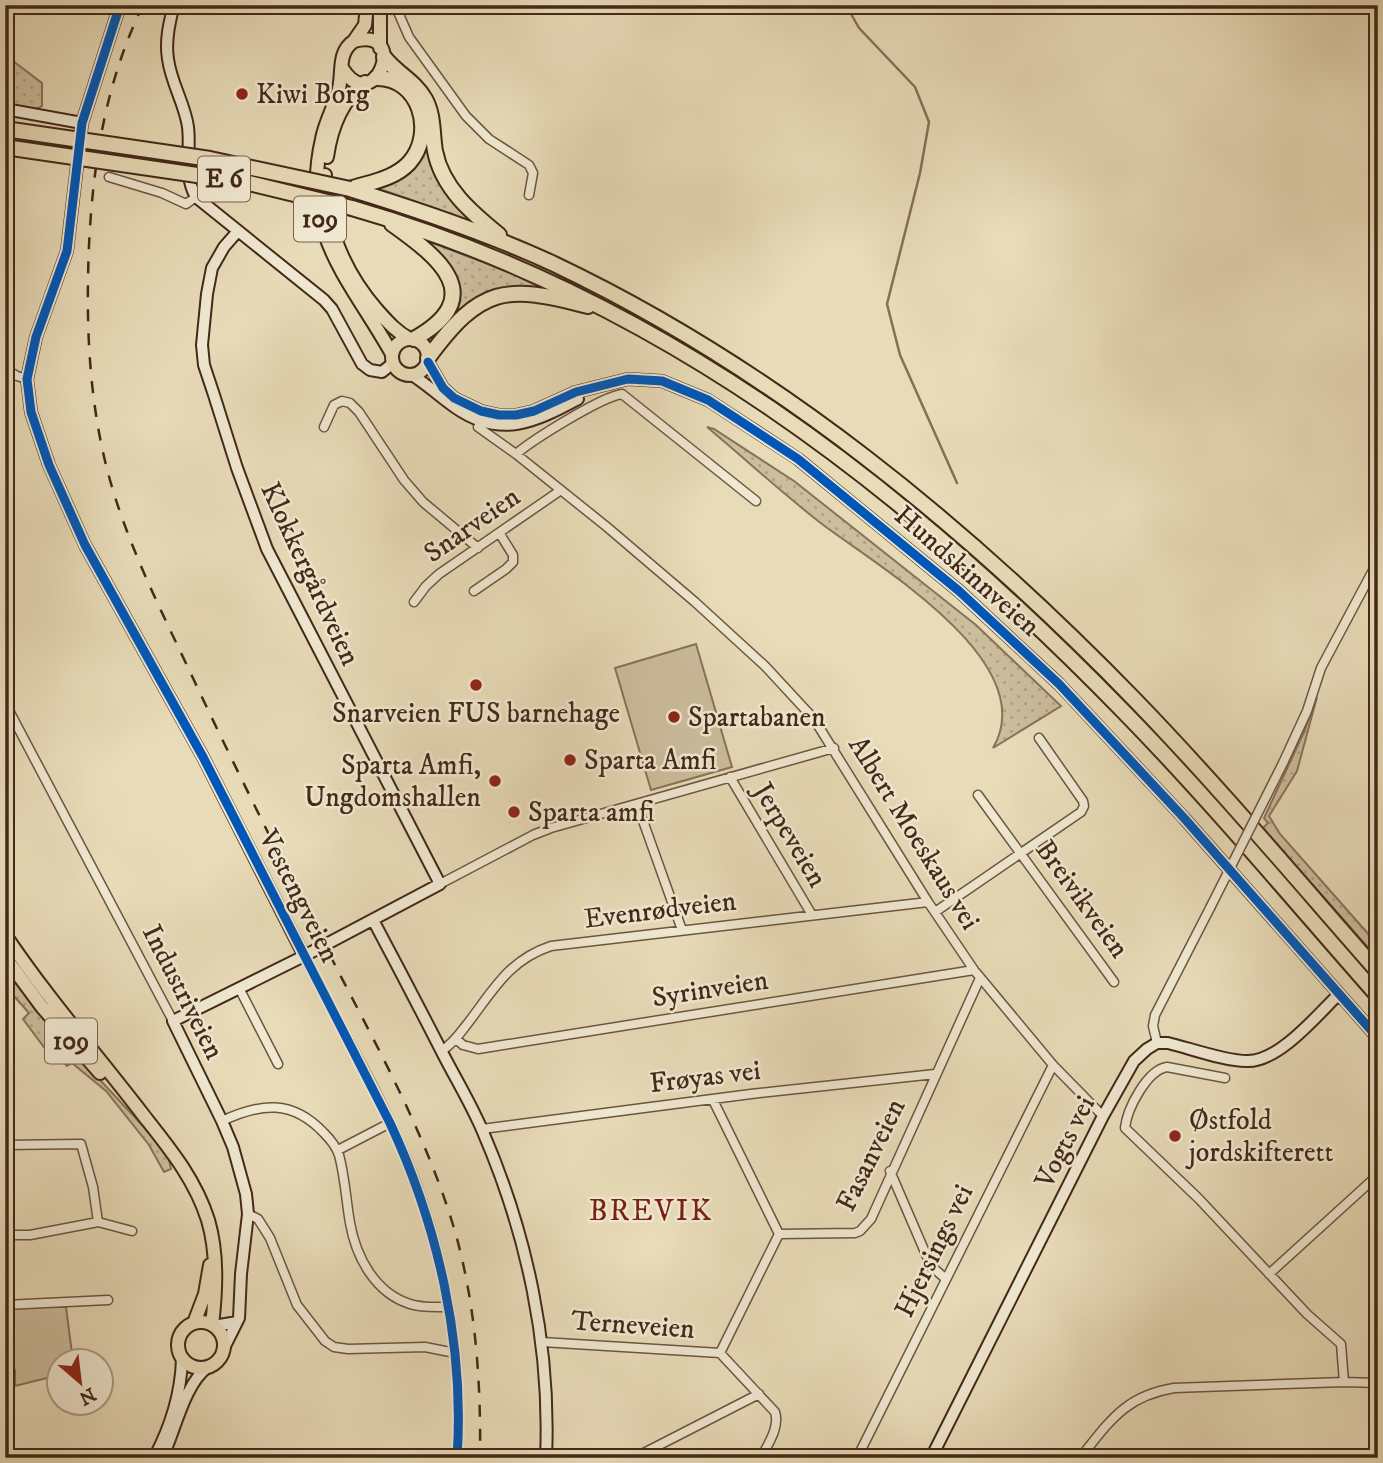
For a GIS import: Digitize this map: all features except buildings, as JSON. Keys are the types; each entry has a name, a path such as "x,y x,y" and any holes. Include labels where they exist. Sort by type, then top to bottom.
{"highway":[{"name":"E 6","path":"382,52 426,101 431,115 438,162 453,192 472,213 510,245"},
{"name":"E 6","path":"350,189 384,179 402,170 415,155 421,139 421,114 411,93 399,83 370,80"},
{"name":"E 6","path":"5,130 210,159 350,189 441,218 510,245 605,289 723,358 808,415 917,498 1023,591 1137,702 1378,972"},
{"name":"E 6","path":"5,147 234,181 383,217 519,267 616,314 686,354 798,427 870,481 1028,618 1124,712 1378,996"},
{"name":"E 6","path":"383,217 435,257 446,271 451,285 452,300 446,315 433,329 412,339"},
{"name":"E 6","path":"428,360 446,335 468,312 486,300 505,293 537,294 616,314"}],"main road":[{"path":"5,12 15,5"},
{"name":"109","path":"367,5 365,25 343,52 339,89 325,126 316,184 318,211 325,238 337,266 401,372 412,375"},
{"name":"109","path":"380,5 383,68 345,103 331,137 325,173 327,209 339,249 359,286 388,323 425,346 428,360"},
{"path":"354,41 368,40 382,52"},
{"path":"342,68 351,79 370,80"},
{"path":"393,359 398,343 412,339"},
{"path":"412,375 423,369 428,360"},
{"name":"109","path":"5,935 40,986 173,1152 192,1181 209,1222 217,1285 213,1326 222,1337 223,1350"},
{"name":"109","path":"5,957 65,1035 121,1096 145,1117"},
{"name":"109","path":"182,1359 177,1345 179,1338 182,1331 194,1323 205,1294 213,1251"},
{"path":"194,1323 213,1326"},
{"path":"182,1359 194,1367 208,1367 220,1357 223,1350"}],"street":[{"name":"Vestengveien","path":"120,5 82,123 67,251 36,337 27,379 31,412 41,445 73,520 203,757 390,1123 415,1181 429,1222 455,1353 457,1458"},
{"path":"174,5 170,21 168,60 184,108 188,130 190,183 196,197 324,300 332,309 362,364 370,370 382,372 393,359"},
{"path":"395,5 409,37 466,116 489,139 529,165 533,173 529,195"},
{"path":"1372,5 1378,23"},
{"path":"5,109 82,123"},
{"path":"109,177 162,193 186,204 196,197"},
{"name":"Klokkergårdveien","path":"238,231 224,247 212,268 202,345 204,365 237,468 267,549 440,884"},
{"name":"Hundskinnveien","path":"428,360 443,388 454,398 481,411 499,415 534,411 576,392 635,378 662,381 708,400 798,459 959,591 1059,684 1184,818 1378,1038"},
{"path":"5,369 27,379"},
{"path":"412,375 464,413 499,425 519,425 538,419 594,388"},
{"path":"516,454 529,443 572,418 612,396 622,394 756,501"},
{"path":"324,427 334,405 342,401 350,403 359,412 404,480 423,502 478,548"},
{"name":"Albert Moeskaus vei","path":"478,427 516,454 695,602 765,666 814,719 928,902 977,974 1053,1065 1103,1116"},
{"name":"Snarveien","path":"414,602 439,574 561,491"},
{"path":"474,591 513,562 513,555 500,534"},
{"path":"1339,994 1289,1042 1276,1052 1258,1060 1246,1062 1168,1043 1157,1043 1153,1026 1155,1015 1283,763 1307,711 1321,668 1378,561"},
{"name":"Industriveien","path":"5,703 173,1021 222,1121 243,1178 248,1214 241,1274 241,1307 237,1322 223,1350"},
{"path":"935,912 1081,812 1083,801 1039,738"},
{"path":"173,1021 304,956 533,835 834,748"},
{"name":"Jerpeveien","path":"730,777 812,915"},
{"name":"Breivikveien","path":"978,795 1114,982"},
{"path":"637,804 682,930"},
{"name":"Evenrødveien","path":"441,1051 456,1039 507,971 533,952 551,946 928,902"},
{"path":"373,920 482,1129 514,1215 528,1268 542,1342 547,1405 547,1458"},
{"name":"Syrinveien","path":"456,1039 463,1045 478,1049 977,974"},
{"name":"Fasanveien","path":"779,1234 847,1234 860,1231 871,1219 977,974"},
{"path":"239,988 278,1064"},
{"name":"Vogts vei","path":"931,1458 1103,1116 1134,1061 1157,1043"},
{"name":"Hjersings vei","path":"858,1458 1053,1065"},
{"path":"1225,1078 1160,1068 1144,1084 1126,1119 1125,1128 1193,1192 1307,1314 1341,1344 1344,1382"},
{"name":"Frøyas vei","path":"482,1129 935,1074"},
{"path":"713,1100 779,1234 720,1353 775,1412 777,1418 761,1458"},
{"path":"222,1121 260,1107 289,1110 317,1125 338,1150 353,1240 367,1270 387,1292 398,1299 424,1307 447,1307"},
{"path":"338,1150 390,1123"},
{"path":"5,1145 81,1144 99,1222"},
{"path":"890,1171 931,1266 946,1279"},
{"path":"1269,1274 1378,1175"},
{"path":"248,1214 258,1219 270,1238 297,1305 325,1341 334,1347 348,1349 425,1347 455,1353"},
{"path":"5,1235 30,1235 99,1222 132,1231"},
{"path":"5,1305 108,1300"},
{"path":"213,1326 237,1322"},
{"name":"Terneveien","path":"542,1342 720,1353"},
{"path":"154,1458 173,1411 181,1381 182,1359"},
{"path":"162,1458 190,1391 201,1372 208,1367"},
{"path":"1080,1458 1121,1410 1138,1398 1156,1391 1174,1388 1378,1383"},
{"path":"634,1458 759,1394"}],"shaded area":[{"path":"5,55 42,83 42,106 28,110 5,103"},
{"path":"425,141 430,142 475,222 377,188"},
{"path":"417,237 509,272 556,295 525,288 501,289 479,299 454,319 451,316 458,301"},
{"path":"707,427 794,481 976,625 1061,706 993,748 1002,715 995,682 974,649 911,588 818,521"},
{"name":"Spartabanen","path":"696,644 732,767 651,790 615,668"},
{"path":"1317,697 1297,771 1269,816 1280,834 1378,945 1378,959 1263,828 1268,823 1264,818 1304,732"},
{"path":"5,966 61,1038 157,1141 169,1160 171,1169 164,1172 149,1145 106,1091 72,1063 67,1066 60,1058 55,1062 23,1019 29,1013 5,986"},
{"path":"5,1306 66,1307 71,1348 46,1348 46,1378 15,1386 15,1370 5,1369"}],"waterway":[{"path":"846,5 859,28 915,87 929,122 920,173 887,304 900,355 957,483"}],"railway":[{"path":"143,5 130,34 111,92 98,153 91,214 88,299 90,353 95,407 105,461 132,544 155,597 263,822 387,1065 445,1200 463,1262 473,1318 478,1374 480,1458"}],"cycle path":[{"path":"120,5 82,123 67,251 36,337 27,379 31,412 49,465 85,545 203,757 390,1123 407,1162 434,1244 452,1329 457,1372 457,1458"},
{"path":"428,362 443,388 454,398 481,411 499,415 534,411 576,392 628,379 662,381 708,400 798,459 959,591 1059,684 1184,818 1378,1038"}],"place":[{"name":"Kiwi Borg","path":"242,94"},
{"name":"Snarveien FUS barnehage","path":"476,685"},
{"name":"Spartabanen","path":"674,717"},
{"name":"Sparta Amfi","path":"570,760"},
{"name":"Sparta Amfi, Ungdomshallen","path":"495,781"},
{"name":"Sparta amfi","path":"514,812"},
{"name":"Østfold jordskifterett","path":"1175,1136"}],"district":[{"name":"BREVIK","path":"651,1211"}]}
